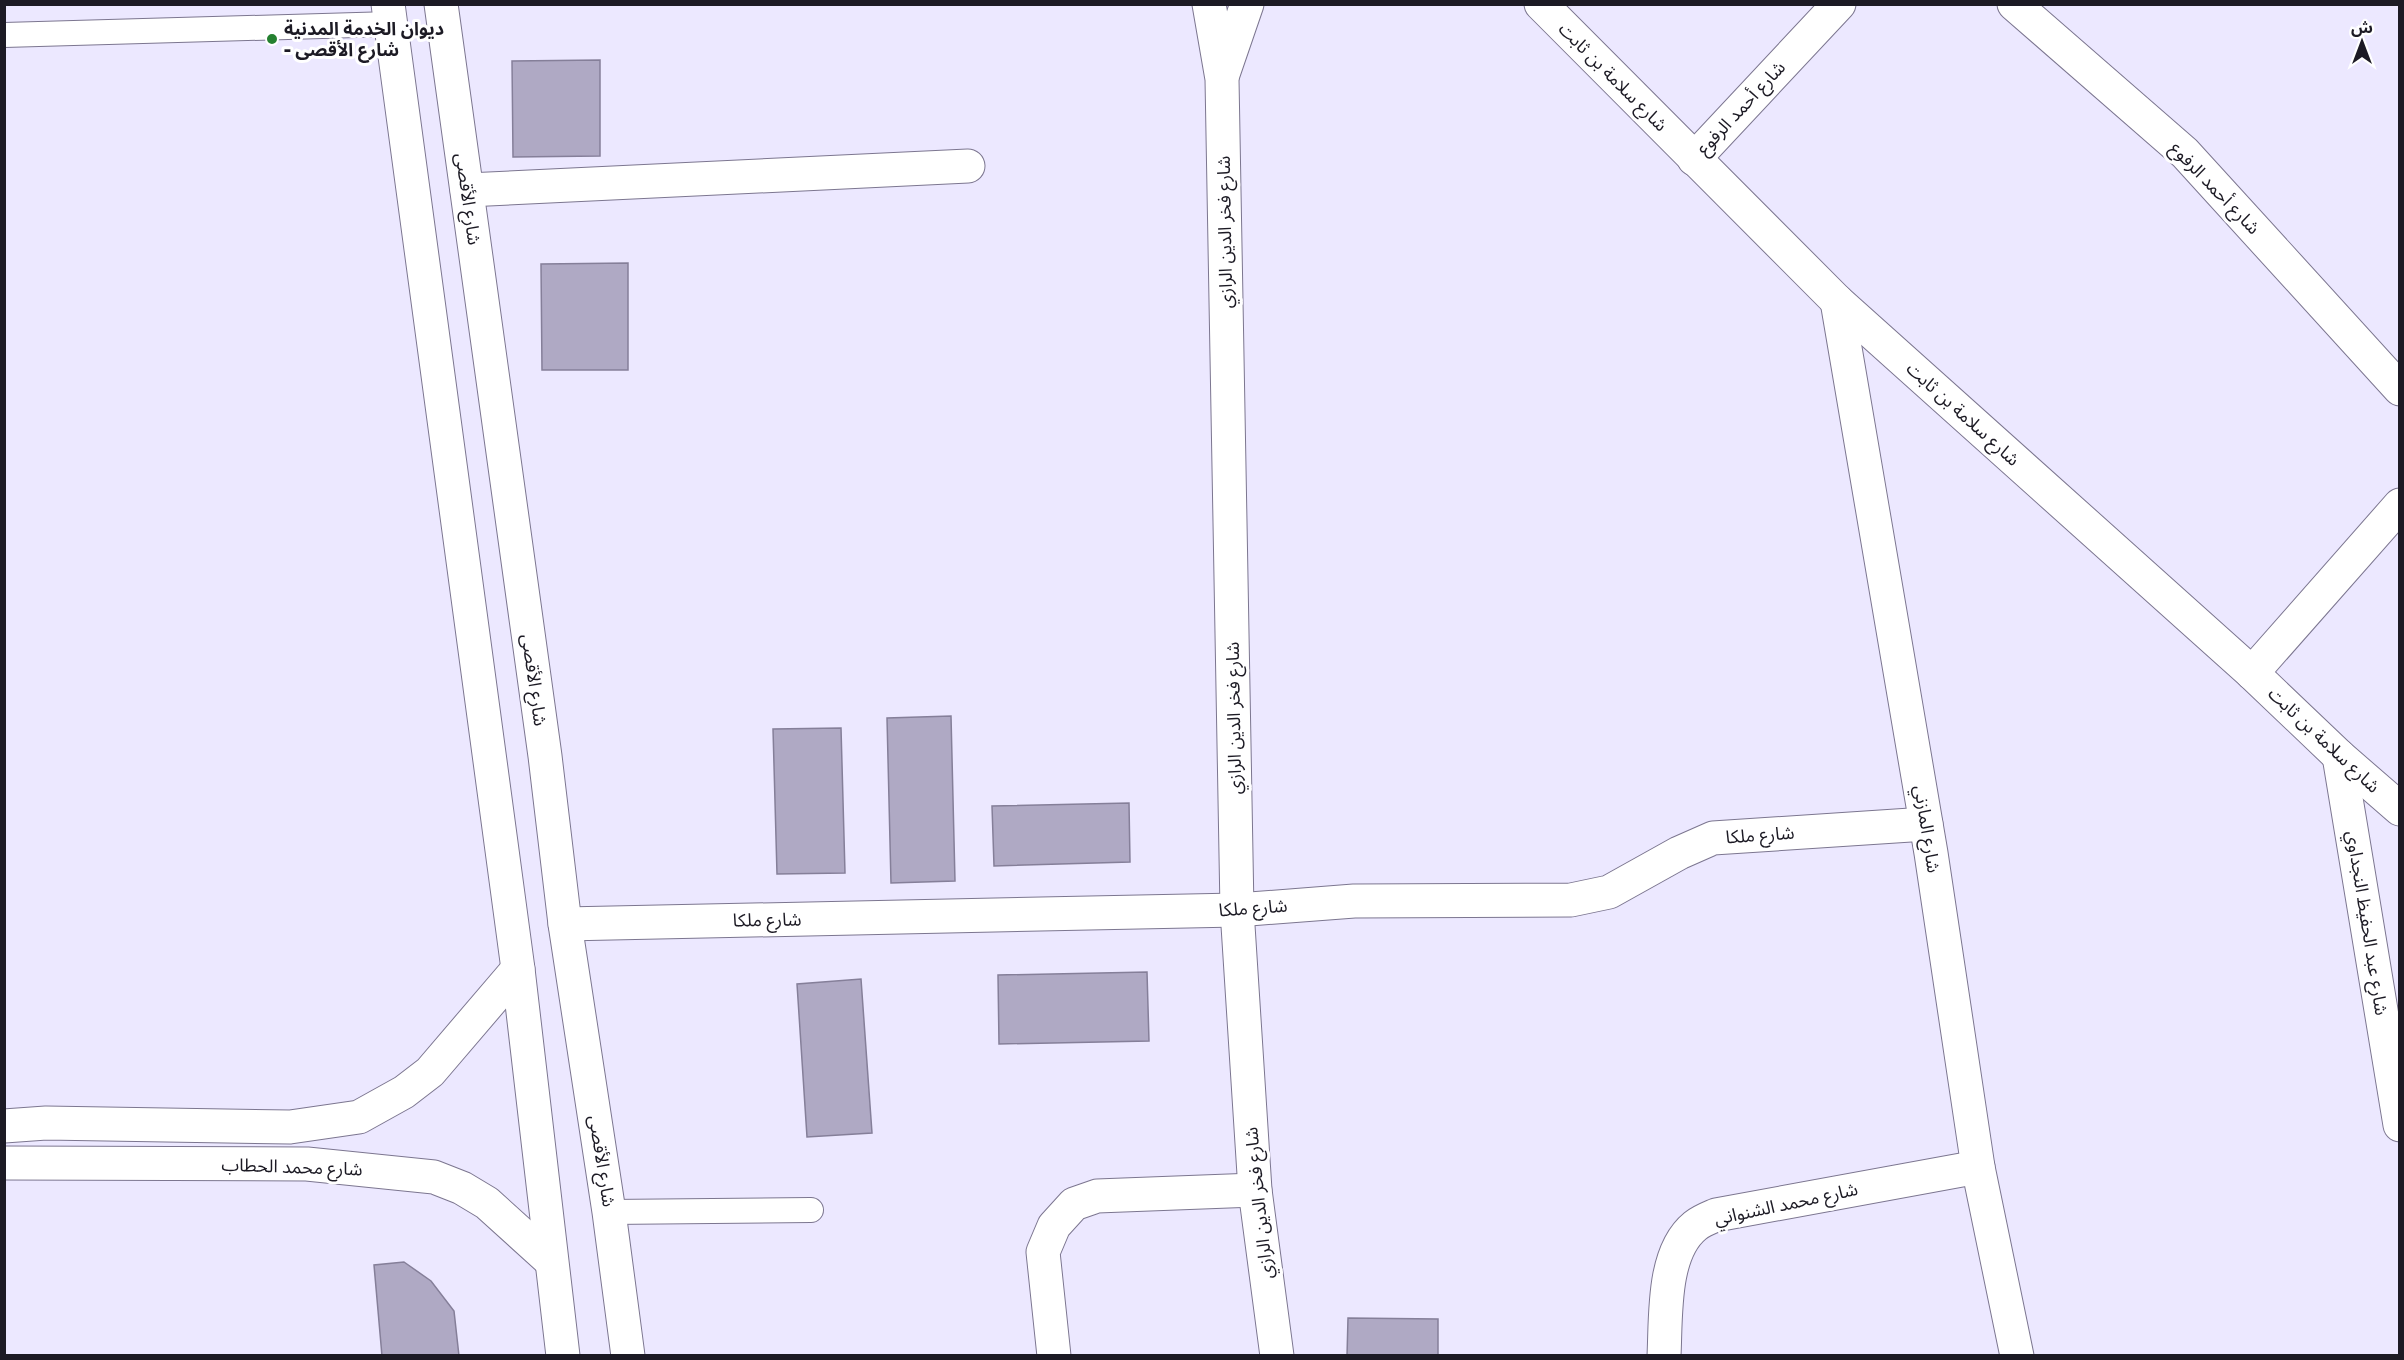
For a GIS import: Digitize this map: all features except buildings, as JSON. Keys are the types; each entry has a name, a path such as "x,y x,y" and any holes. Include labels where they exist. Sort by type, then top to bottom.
{"street":[{"name":"شارع الأقصى","path":"441,4 545,756 565,924 609,1212 628,1356"},
{"name":"شارع فخر الدين الرازي","path":"1209,4 1222,79 1237,910 1255,1190 1277,1356"},
{"name":"شارع فخر الدين الرازي","path":"1222,79 1247,4"},
{"name":"شارع سلامة بن ثابت","path":"1541,4 1837,301 2252,673 2339,756 2400,809"},
{"name":"شارع أحمد الرفوع","path":"1694,159 1839,4"},
{"name":"شارع أحمد الرفوع","path":"2014,4 2185,153 2400,389"},
{"path":"390,14 518,969 563,1356"},
{"path":"467,190 968,166"},
{"name":"شارع المازني","path":"1837,301 1926,824 1978,1167 2017,1356"},
{"path":"2252,673 2400,505"},
{"name":"شارع عبد الحفيظ النجداوي","path":"2339,756 2400,1125"},
{"name":"شارع ملكا","path":"565,924 1237,910 1354,901 1571,900 1609,892 1679,853 1713,838 1926,824"},
{"path":"4,1126 46,1123 290,1127 359,1117 404,1092 430,1072 518,969"},
{"path":"4,1112 46,1123"},
{"path":"4,1185 20,1164"},
{"name":"شارع محمد الحطاب","path":"20,1164 307,1164 434,1177 462,1188 488,1203 551,1261"},
{"name":"شارع محمد الشنواني","path":"1664,1356 1667,1286 1679,1247 1695,1226 1716,1215 1978,1167"},
{"path":"1054,1356 1043,1252 1054,1226 1074,1204 1097,1196 1255,1190"}],"lane":[{"path":"4,35 390,14"},
{"path":"609,1212 811,1210"}],"place":[{"name":"ديوان الخدمة المدنية - شارع الأقصى","path":"272,39"}]}
